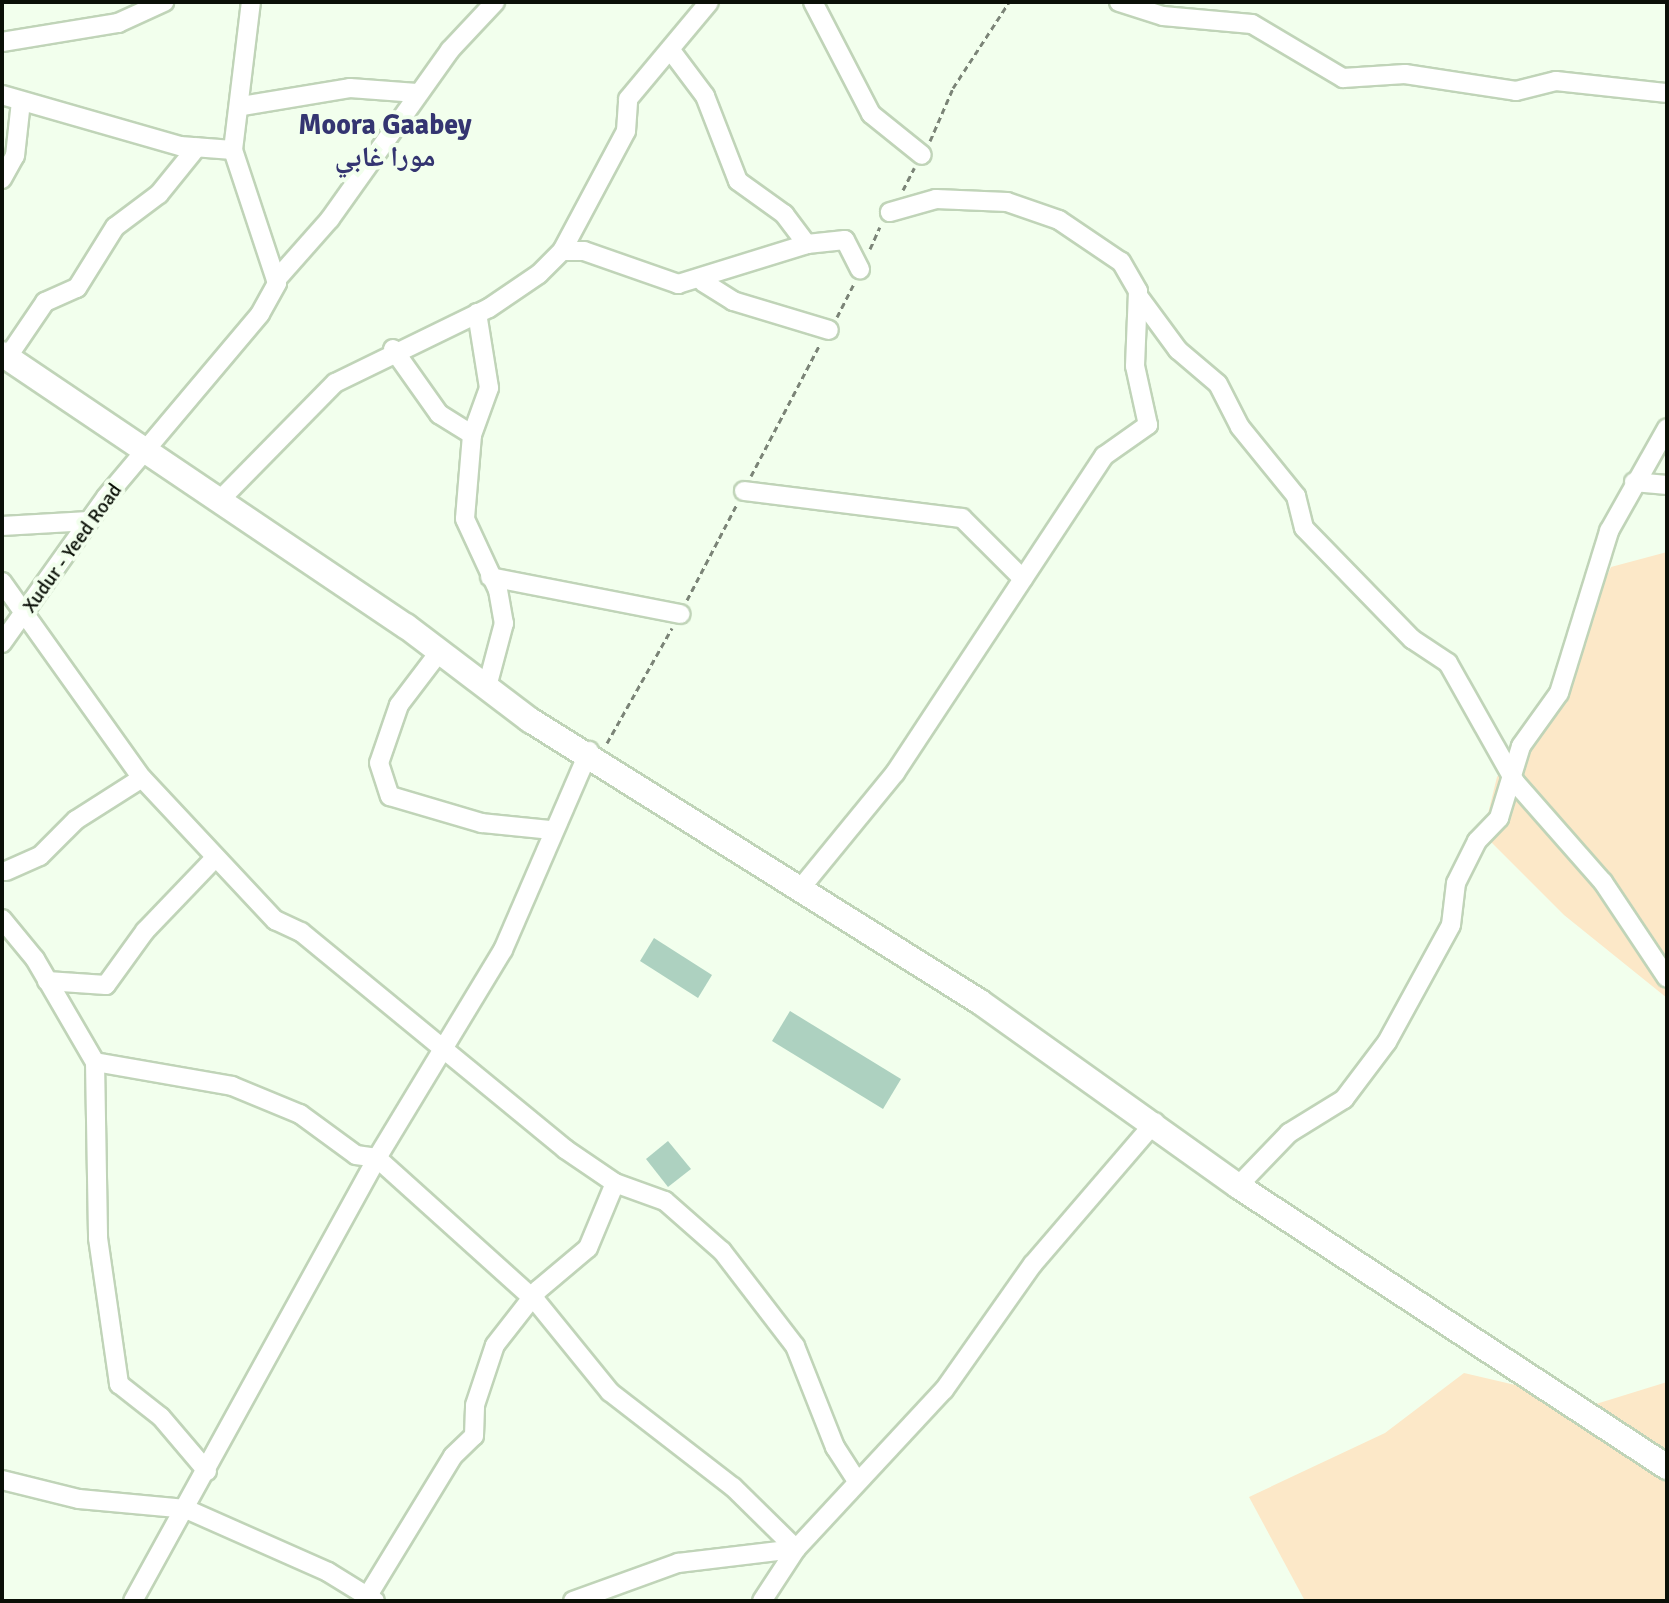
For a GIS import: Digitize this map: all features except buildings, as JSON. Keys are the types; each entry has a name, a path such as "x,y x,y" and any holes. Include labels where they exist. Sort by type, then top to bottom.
{"main road":[{"path":"5,356 145,454 440,651 487,687 1155,1122 1238,1186 1667,1467"}],"street":[{"path":"2,42 118,23 164,2"},
{"path":"251,2 242,106 233,150 276,280"},
{"name":"Xudur - Yeed Road","path":"2,643 89,521 260,314 276,280 330,219 417,93 495,2"},
{"path":"218,502 335,383 393,349 477,313 562,251 626,131 628,99 652,62 672,52 709,2"},
{"path":"813,2 871,114 922,155"},
{"path":"1119,2 1163,16 1252,24 1343,78 1405,74 1516,91 1556,81 1667,93"},
{"path":"672,52 705,96 738,181 784,214 807,244"},
{"path":"242,106 350,88 417,93"},
{"path":"2,95 21,102 41,101 197,147 233,150"},
{"path":"2,179 15,156 21,102"},
{"path":"5,356 45,302 77,288 115,227 159,194 197,147"},
{"path":"890,212 936,199 1007,202 1059,220 1121,262 1137,295 1178,350 1218,384 1240,427 1296,496 1304,528 1412,639 1448,663 1515,782 1603,882 1667,978"},
{"path":"562,251 584,251 678,284 703,282 807,244 845,240 860,269"},
{"path":"703,282 733,301 829,330"},
{"path":"800,889 895,773 1104,456 1148,425 1135,366 1137,295"},
{"path":"477,313 489,388 472,435 465,519 490,577 504,623 487,687"},
{"path":"393,349 439,414 472,435"},
{"path":"1238,1186 1289,1133 1344,1099 1387,1042 1451,925 1456,883 1515,782 1521,746 1559,693 1589,586 1634,482 1667,428"},
{"path":"1634,482 1667,485"},
{"path":"744,491 962,518 1023,579"},
{"path":"2,526 89,521"},
{"path":"490,577 680,614"},
{"path":"2,582 142,778 213,860 275,920 301,932 440,1048 615,1183 665,1201 751,1284 795,1346 835,1447 857,1481"},
{"path":"440,651 394,720 379,763 390,796 482,823 551,830"},
{"path":"133,1601 377,1158 440,1048 503,950 551,830 594,754"},
{"path":"3,873 40,856 76,820 142,778"},
{"path":"47,981 106,985 145,931 213,860"},
{"path":"2,919 47,981 95,1062 98,1238 116,1375 207,1471"},
{"path":"95,1062 232,1086 300,1114 356,1155 377,1158 536,1301 610,1392 733,1487 796,1549"},
{"path":"762,1601 796,1549 848,1500 857,1481 944,1390 1033,1264 1155,1122"},
{"path":"2,1480 79,1499 186,1509 371,1599 453,1456 474,1436 475,1405 495,1345 536,1301 538,1290 588,1248 615,1183"},
{"path":"573,1601 678,1563 796,1549"}],"path":[{"path":"594,754 680,614 922,155 953,88 1009,2"}],"shaded area":[{"path":"1667,552 1667,998 1564,915 1483,834 1497,777 1538,723 1611,567"},
{"path":"1464,1373 1596,1404 1667,1382 1667,1601 1305,1601 1249,1497 1385,1433"}],"district":[{"name":"Moora Gaabey مورا غابي","path":"385,141"}]}
